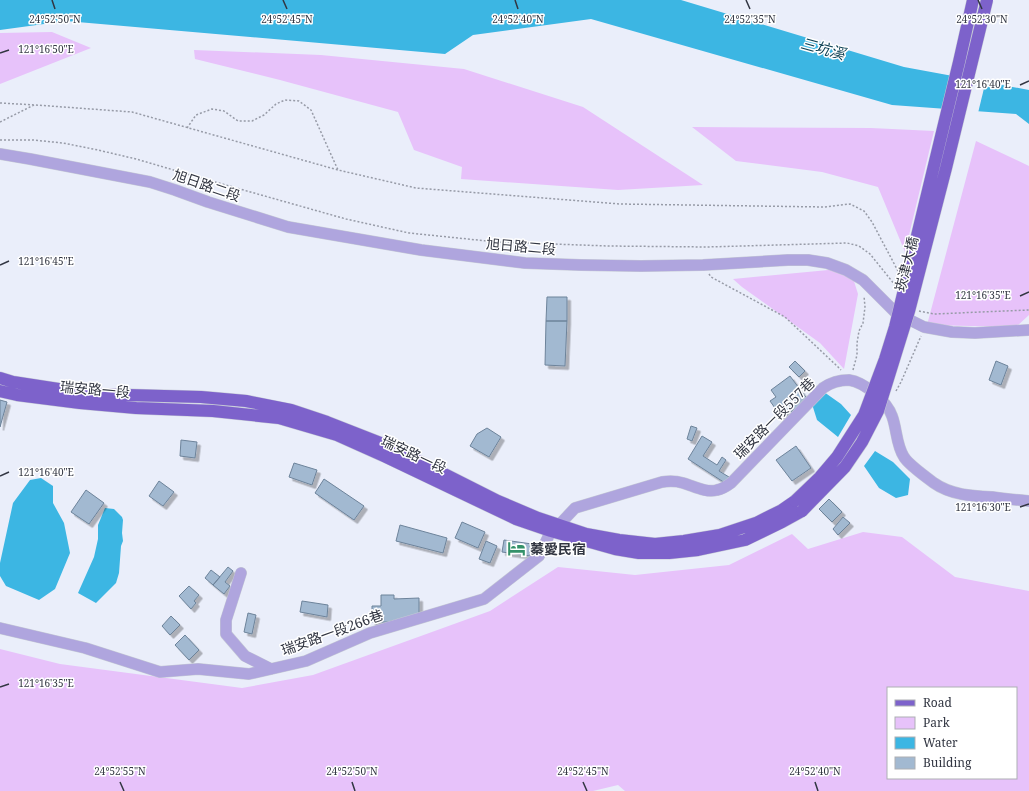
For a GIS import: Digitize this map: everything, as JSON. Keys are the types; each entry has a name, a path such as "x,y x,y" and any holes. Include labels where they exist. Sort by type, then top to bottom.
{"main road":[{"name":"崁津大橋","path":"795,501 820,477 846,444 864,415 885,359 895,327 973,0"},
{"name":"崁津大橋","path":"802,511 845,467 862,442 878,411 909,311 987,0"},
{"name":"瑞安路一段","path":"0,378 13,382 91,394 201,397 246,401 291,410 327,422 391,447 498,501 538,518 555,528 615,549 639,553 669,553 698,550 745,540 802,511"},
{"name":"瑞安路一段","path":"0,391 17,395 80,403 136,408 213,411 279,418 336,435 384,456 516,520 620,540 655,544 720,535 756,523 782,510 795,501"}],"street":[{"name":"旭日路二段","path":"0,154 150,182 288,227 421,250 524,263 581,265 703,265 788,260 808,260 827,263 846,270 863,280 896,313 924,327 952,332 975,333 1029,330"},
{"path":"848,380 861,384 887,406 892,414 901,452 904,458 935,484 951,492 966,495 1029,501"},
{"name":"瑞安路一段557巷","path":"555,528 575,508 662,482 669,481 683,483 705,491 716,491 724,487 731,483 823,388 829,384 848,380"},
{"name":"瑞安路一段266巷","path":"0,628 85,648 160,672 198,669 249,674 306,661 370,633 484,599 540,556 555,528"},
{"path":"241,573 226,620 226,634 246,656 271,669"}],"path":[{"path":"187,128 196,116 212,109 224,111 238,121 252,122 264,115 276,104 285,100 299,101 311,110 338,170"},
{"path":"0,103 36,104 132,112 338,170 416,188 620,204 824,207 850,204 864,211 900,275"},
{"path":"0,122 36,104"},
{"path":"0,140 32,140 63,143 98,150 136,159 346,218 409,233 497,242 609,246 707,247 847,243 859,246 870,254 898,289"},
{"path":"703,265 711,277 785,318 837,366 848,380 853,371 857,355 859,331 864,318 865,307 863,280"},
{"path":"919,310 934,314 1029,310"},
{"path":"887,406 901,382 924,327"}],"green space":[{"path":"52,32 91,48 0,84 0,33"},
{"path":"194,50 321,55 464,69 583,107 703,185 618,190 461,179 462,167 414,150 398,112 195,59"},
{"path":"692,127 871,128 934,131 905,252 878,187 822,172 736,161"},
{"path":"976,141 1029,166 1029,315 1016,327 927,325"},
{"path":"839,269 853,278 858,294 844,369 820,343 733,279"},
{"path":"863,532 902,537 955,577 1029,591 1029,791 625,791 618,785 593,791 0,791 0,649 60,664 242,688 313,675 490,611 558,567 635,575 729,565 792,534 808,549"}],"water":[{"name":"三坑溪","path":"0,0 681,0 904,67 1029,90 1029,124 1016,114 892,105 591,19 473,35 445,54 66,21 0,30"},
{"path":"824,392 841,404 851,415 838,437 817,420 812,404"},
{"path":"875,451 893,462 910,479 908,495 896,498 879,488 864,466"},
{"path":"41,478 53,486 53,503 64,523 70,553 55,589 39,600 6,586 0,576 0,563 13,503 30,480"},
{"path":"105,508 114,509 122,517 123,541 121,546 119,573 116,583 96,603 78,593 94,557 98,539 98,525"}],"pier":[{"path":"950,74 986,80 978,113 942,111"}],"building":[{"path":"547,297 567,297 567,321 546,321"},
{"path":"546,321 567,321 565,366 545,365"},
{"path":"795,361 805,371 799,377 789,367"},
{"path":"996,361 1008,366 1001,385 989,380"},
{"path":"790,376 808,400 782,418 770,401 776,397 771,390"},
{"path":"0,400 7,402 0,427"},
{"path":"691,426 697,428 692,441 687,439"},
{"path":"487,428 501,437 489,457 470,446 477,434"},
{"path":"702,436 712,442 703,456 717,465 722,457 726,460 719,471 729,477 725,483 688,459"},
{"path":"181,440 197,442 195,458 180,456"},
{"path":"796,446 811,468 792,481 776,460"},
{"path":"294,463 317,470 312,485 289,477"},
{"path":"324,479 364,506 354,520 315,493"},
{"path":"159,481 174,492 163,506 149,496"},
{"path":"86,490 104,503 89,524 71,512"},
{"path":"829,499 842,512 832,522 819,509"},
{"path":"843,517 850,523 838,535 833,529"},
{"path":"462,522 485,532 478,548 455,538"},
{"path":"400,525 447,538 443,553 396,541"},
{"name":"蓁愛民宿","path":"504,540 532,544 530,556 502,552"},
{"path":"486,541 497,546 490,563 479,559"},
{"path":"228,567 233,571 225,582 230,586 224,594 213,585"},
{"path":"211,570 220,577 213,585 205,578"},
{"path":"189,586 199,595 194,601 196,603 191,609 179,596"},
{"path":"381,595 394,595 394,599 419,598 419,614 388,622 372,622 372,606 381,606"},
{"path":"302,601 328,605 327,617 300,612"},
{"path":"248,613 256,615 252,634 244,632"},
{"path":"171,616 180,625 170,635 162,626"},
{"path":"185,635 199,650 189,660 175,645"}],"place":[{"name":"蓁愛民宿","path":"517,548"}]}
